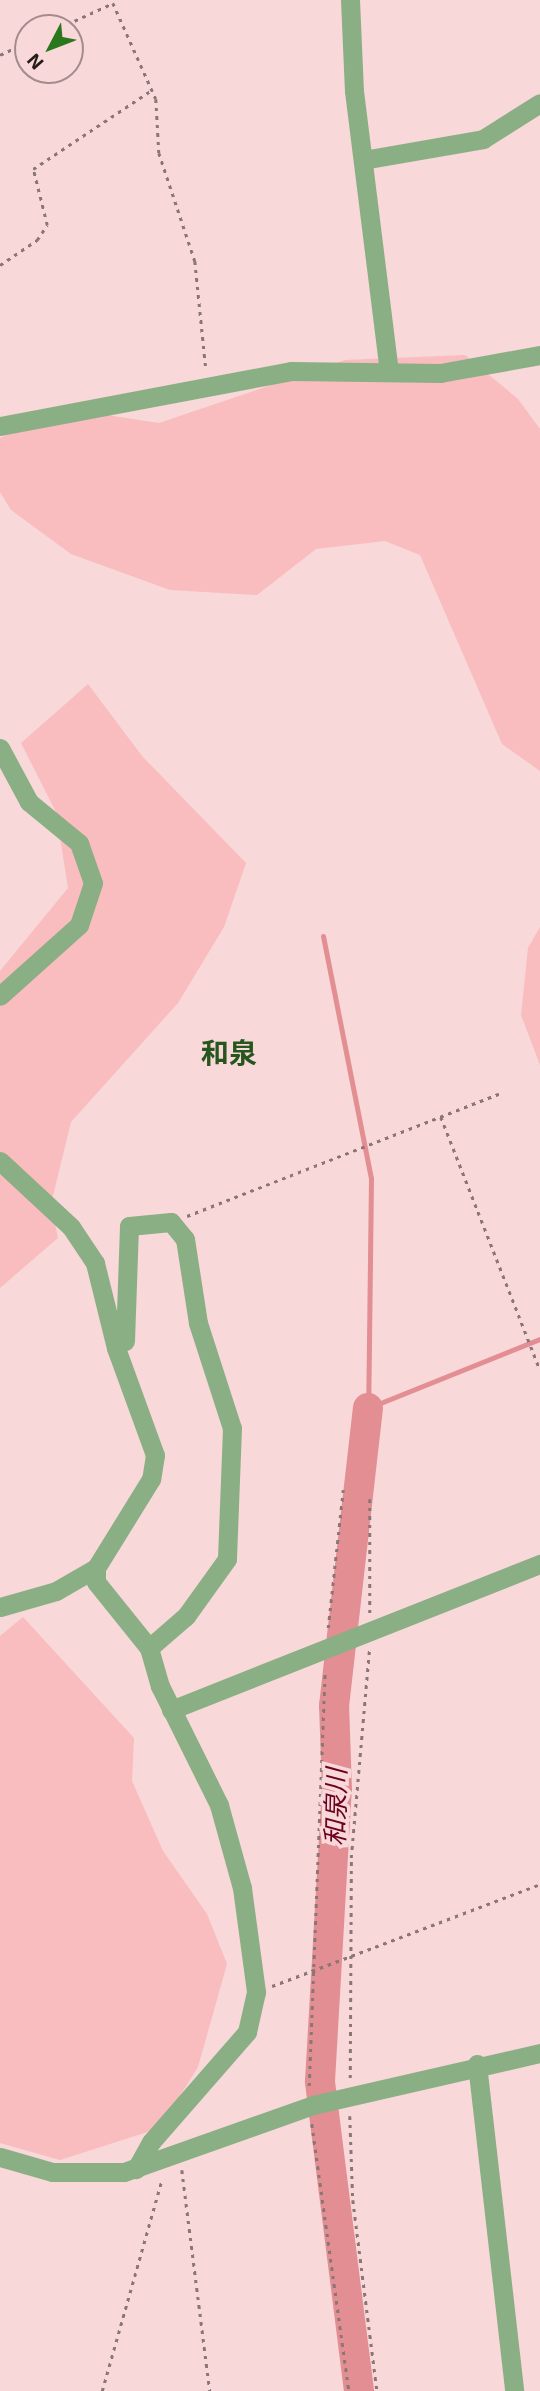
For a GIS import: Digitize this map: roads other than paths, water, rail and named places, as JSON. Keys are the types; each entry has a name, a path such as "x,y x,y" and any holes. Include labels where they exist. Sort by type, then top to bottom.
{"street":[{"path":"350,0 363,160 389,372"},
{"path":"363,160 483,139 540,103"},
{"path":"0,426 291,372 468,371 540,355"},
{"path":"0,748 29,802 79,843 93,883 79,925 0,996"},
{"path":"0,1161 71,1227 95,1263 116,1348 153,1442 151,1479 96,1568 56,1591 0,1607"},
{"path":"125,1341 129,1226 171,1222 184,1239 198,1323 232,1428 227,1559 186,1616 149,1648"},
{"path":"171,1710 371,1634 540,1564"},
{"path":"96,1568 102,1594 149,1648 171,1710 228,1830 242,1888 256,1992 242,2042 151,2143 136,2169"},
{"path":"0,2157 52,2172 136,2169 174,2158 311,2106 478,2064 540,2053"},
{"path":"478,2064 514,2391"}],"waterway":[{"path":"323,936 371,1178 368,1408 540,1339"},
{"name":"和泉川","path":"359,2391 320,2081 337,1790 334,1706 368,1408"}],"district":[{"name":"和泉","path":"229,1052"}]}
